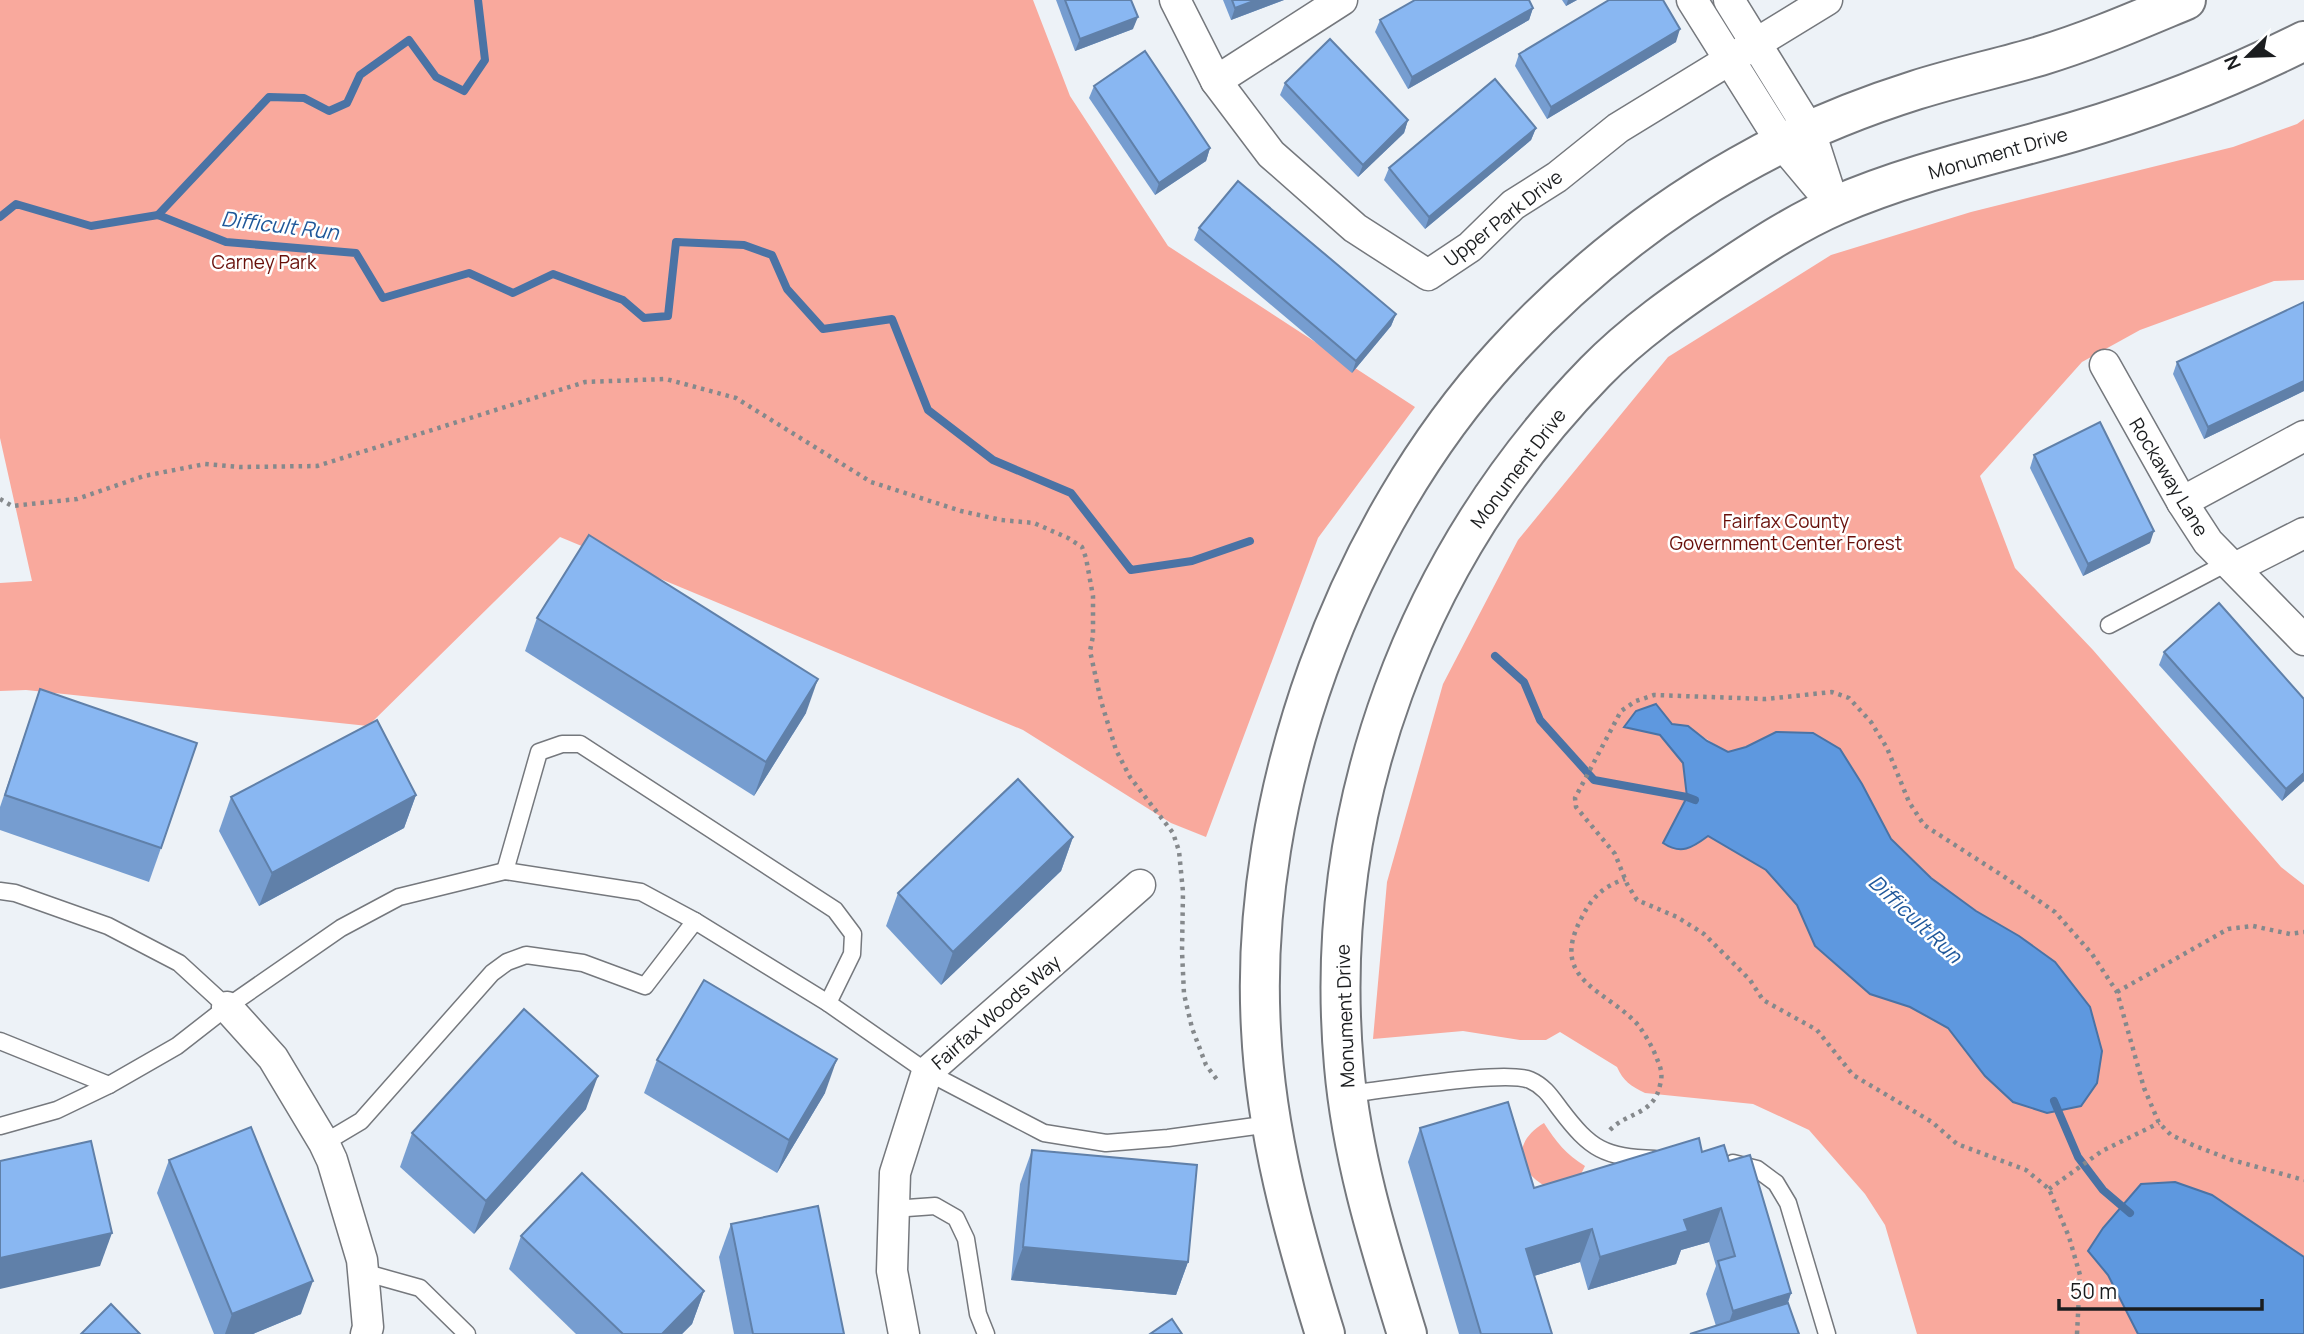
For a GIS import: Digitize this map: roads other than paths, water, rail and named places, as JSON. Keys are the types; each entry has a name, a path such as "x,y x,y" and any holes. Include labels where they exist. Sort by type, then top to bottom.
{"main road":[{"path":"1325,1334 1296,1235 1270,1124 1260,1001 1261,932 1267,866 1275,821 1303,717 1333,632 1365,562 1418,466 1454,414 1503,355 1554,304 1601,262 1650,224 1743,164 1859,109 1918,89 2089,40 2186,0"},
{"name":"Monument Drive","path":"1407,1334 1367,1201 1353,1137 1340,1012 1344,898 1357,817 1383,715 1410,647 1456,555 1481,514 1542,431 1597,369 1643,329 1763,245 1834,206 1898,182 2126,115 2268,60 2304,41"}],"street":[{"name":"Upper Park Drive","path":"1175,0 1216,81 1271,154 1355,228 1428,275 1470,247 1513,205 1557,177 1618,128 1828,0"},
{"path":"1216,81 1342,0"},
{"path":"1692,0 1730,61 1796,138"},
{"path":"1729,0 1757,44 1796,138 1834,206"},
{"name":"Rockaway Lane","path":"2105,365 2182,502 2208,542 2304,640"},
{"path":"2182,502 2304,436"},
{"path":"2232,565 2304,533"},
{"name":"Fairfax Woods Way","path":"904,1334 892,1271 895,1173 927,1072 1140,885"},
{"path":"227,1007 273,1058 324,1143 336,1172 362,1260 368,1327 366,1334"}],"lane":[{"path":"2109,625 2232,565"},
{"path":"505,871 539,752 562,744 580,744 835,910 853,934 852,954 828,1003"},
{"path":"0,1126 57,1110 110,1085 177,1046 227,1007 341,928 399,897 505,871 641,892 695,921 828,1003 927,1072 1044,1133 1106,1143 1168,1138 1270,1124"},
{"path":"0,891 15,893 107,926 179,963 227,1007"},
{"path":"324,1143 360,1121 492,973 507,961 526,955 583,963 645,986 695,921"},
{"path":"0,1041 110,1085"},
{"path":"1347,1094 1475,1079 1527,1079 1546,1090 1582,1136 1595,1147 1622,1157 1669,1159"},
{"path":"1718,1161 1757,1169 1776,1183 1788,1203 1827,1334"},
{"path":"893,1209 935,1206 956,1218 966,1239 978,1314 986,1334"},
{"path":"363,1272 420,1288 467,1334"}],"water":[{"path":"1656,704 1672,724 1688,726 1707,741 1728,752 1746,747 1776,732 1813,733 1840,749 1891,839 1931,878 2055,962 2090,1007 2102,1051 2097,1083 2081,1106 2047,1113 2013,1102 1985,1076 1948,1028 1910,1007 1870,994 1815,946 1797,905 1766,870 1708,836 1697,844 1681,849 1663,843 1687,797 1683,763 1660,735 1624,727 1636,711"},
{"path":"2175,1182 2212,1195 2304,1257 2304,1334 2138,1334 2108,1275 2088,1251 2103,1228 2141,1184"}],"waterway":[{"path":"158,215 269,97 304,98 329,111 347,103 360,75 409,40 436,77 464,91 485,60 478,0"},
{"name":"Difficult Run","path":"0,217 16,204 91,226 158,215 226,242 356,253 383,298 469,273 513,293 553,274 623,300 644,318 668,316 676,242 744,245 772,255 787,289 823,329 892,319 928,410 993,460 1071,493 1131,570 1192,561 1250,541"},
{"name":"Difficult Run","path":"1495,656 1524,682 1540,720 1594,780 1695,800"},
{"name":"Difficult Run","path":"2054,1101 2078,1157 2103,1190 2130,1213"}],"park label":[{"name":"Carney Park","path":"264,262"},
{"name":"Fairfax County Government Center Forest","path":"1786,532"}]}
